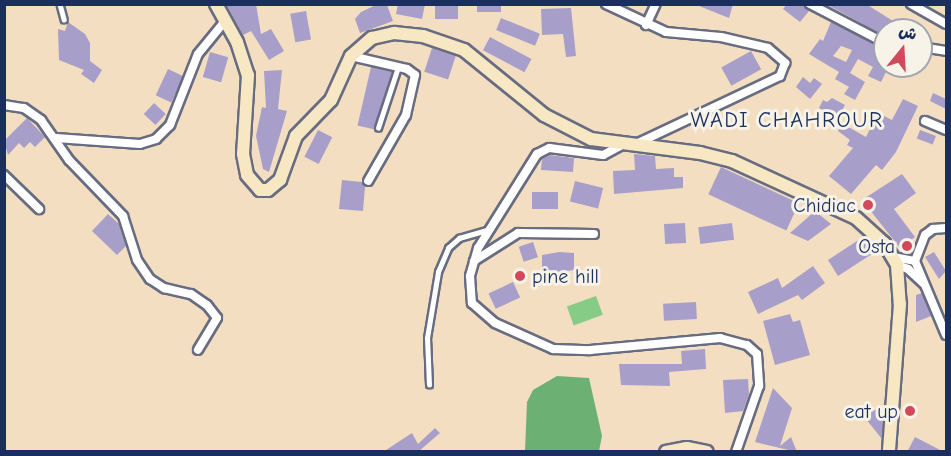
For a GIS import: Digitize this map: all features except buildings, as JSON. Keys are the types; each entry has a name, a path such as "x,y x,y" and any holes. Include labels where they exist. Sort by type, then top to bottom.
{"main road":[{"path":"216,4 248,75 243,154 247,175 260,190 268,190 280,180 296,136 331,100 351,56 372,38 394,33 443,42 484,64 544,115 591,139 626,146 700,153 743,165 856,218 895,261 900,304 889,452"},
{"path":"666,452 687,448 707,452"}],"street":[{"path":"606,4 646,25 768,48 782,58 785,69 754,90 603,155 590,156 543,149 490,229 474,261 469,291 472,303 495,323 537,345 590,350 720,338 747,345 757,354 759,386 736,452"},
{"path":"646,25 656,4"},
{"path":"810,4 873,37"},
{"path":"911,4 946,24"},
{"path":"56,138 140,144 156,139 170,125 198,54 225,21"},
{"path":"351,56 398,67 415,75 414,92 400,128 368,182"},
{"path":"4,105 24,108 41,120 56,138 69,160 123,216 142,270 164,288 192,294 217,318 198,350"},
{"path":"925,121 946,130"},
{"path":"4,175 39,209"},
{"path":"946,228 933,229 925,235 915,261 946,335"},
{"path":"474,261 518,233 594,234"},
{"path":"895,261 915,261"},
{"path":"895,261 908,269 925,285"}],"lane":[{"path":"60,4 64,19"},
{"path":"378,128 398,67"},
{"path":"429,385 427,338 438,272 448,248 459,238 490,229"}],"green space":[{"path":"596,296 603,315 574,325 567,307"},
{"path":"557,376 589,378 602,436 599,451 525,451 527,402 533,390"}],"place":[{"name":"Chidiac","path":"868,205"},
{"name":"Osta","path":"907,246"},
{"name":"pine hill","path":"520,276"},
{"name":"eat up","path":"910,411"}],"district":[{"name":"WADI CHAHROUR","path":"787,121"}]}
